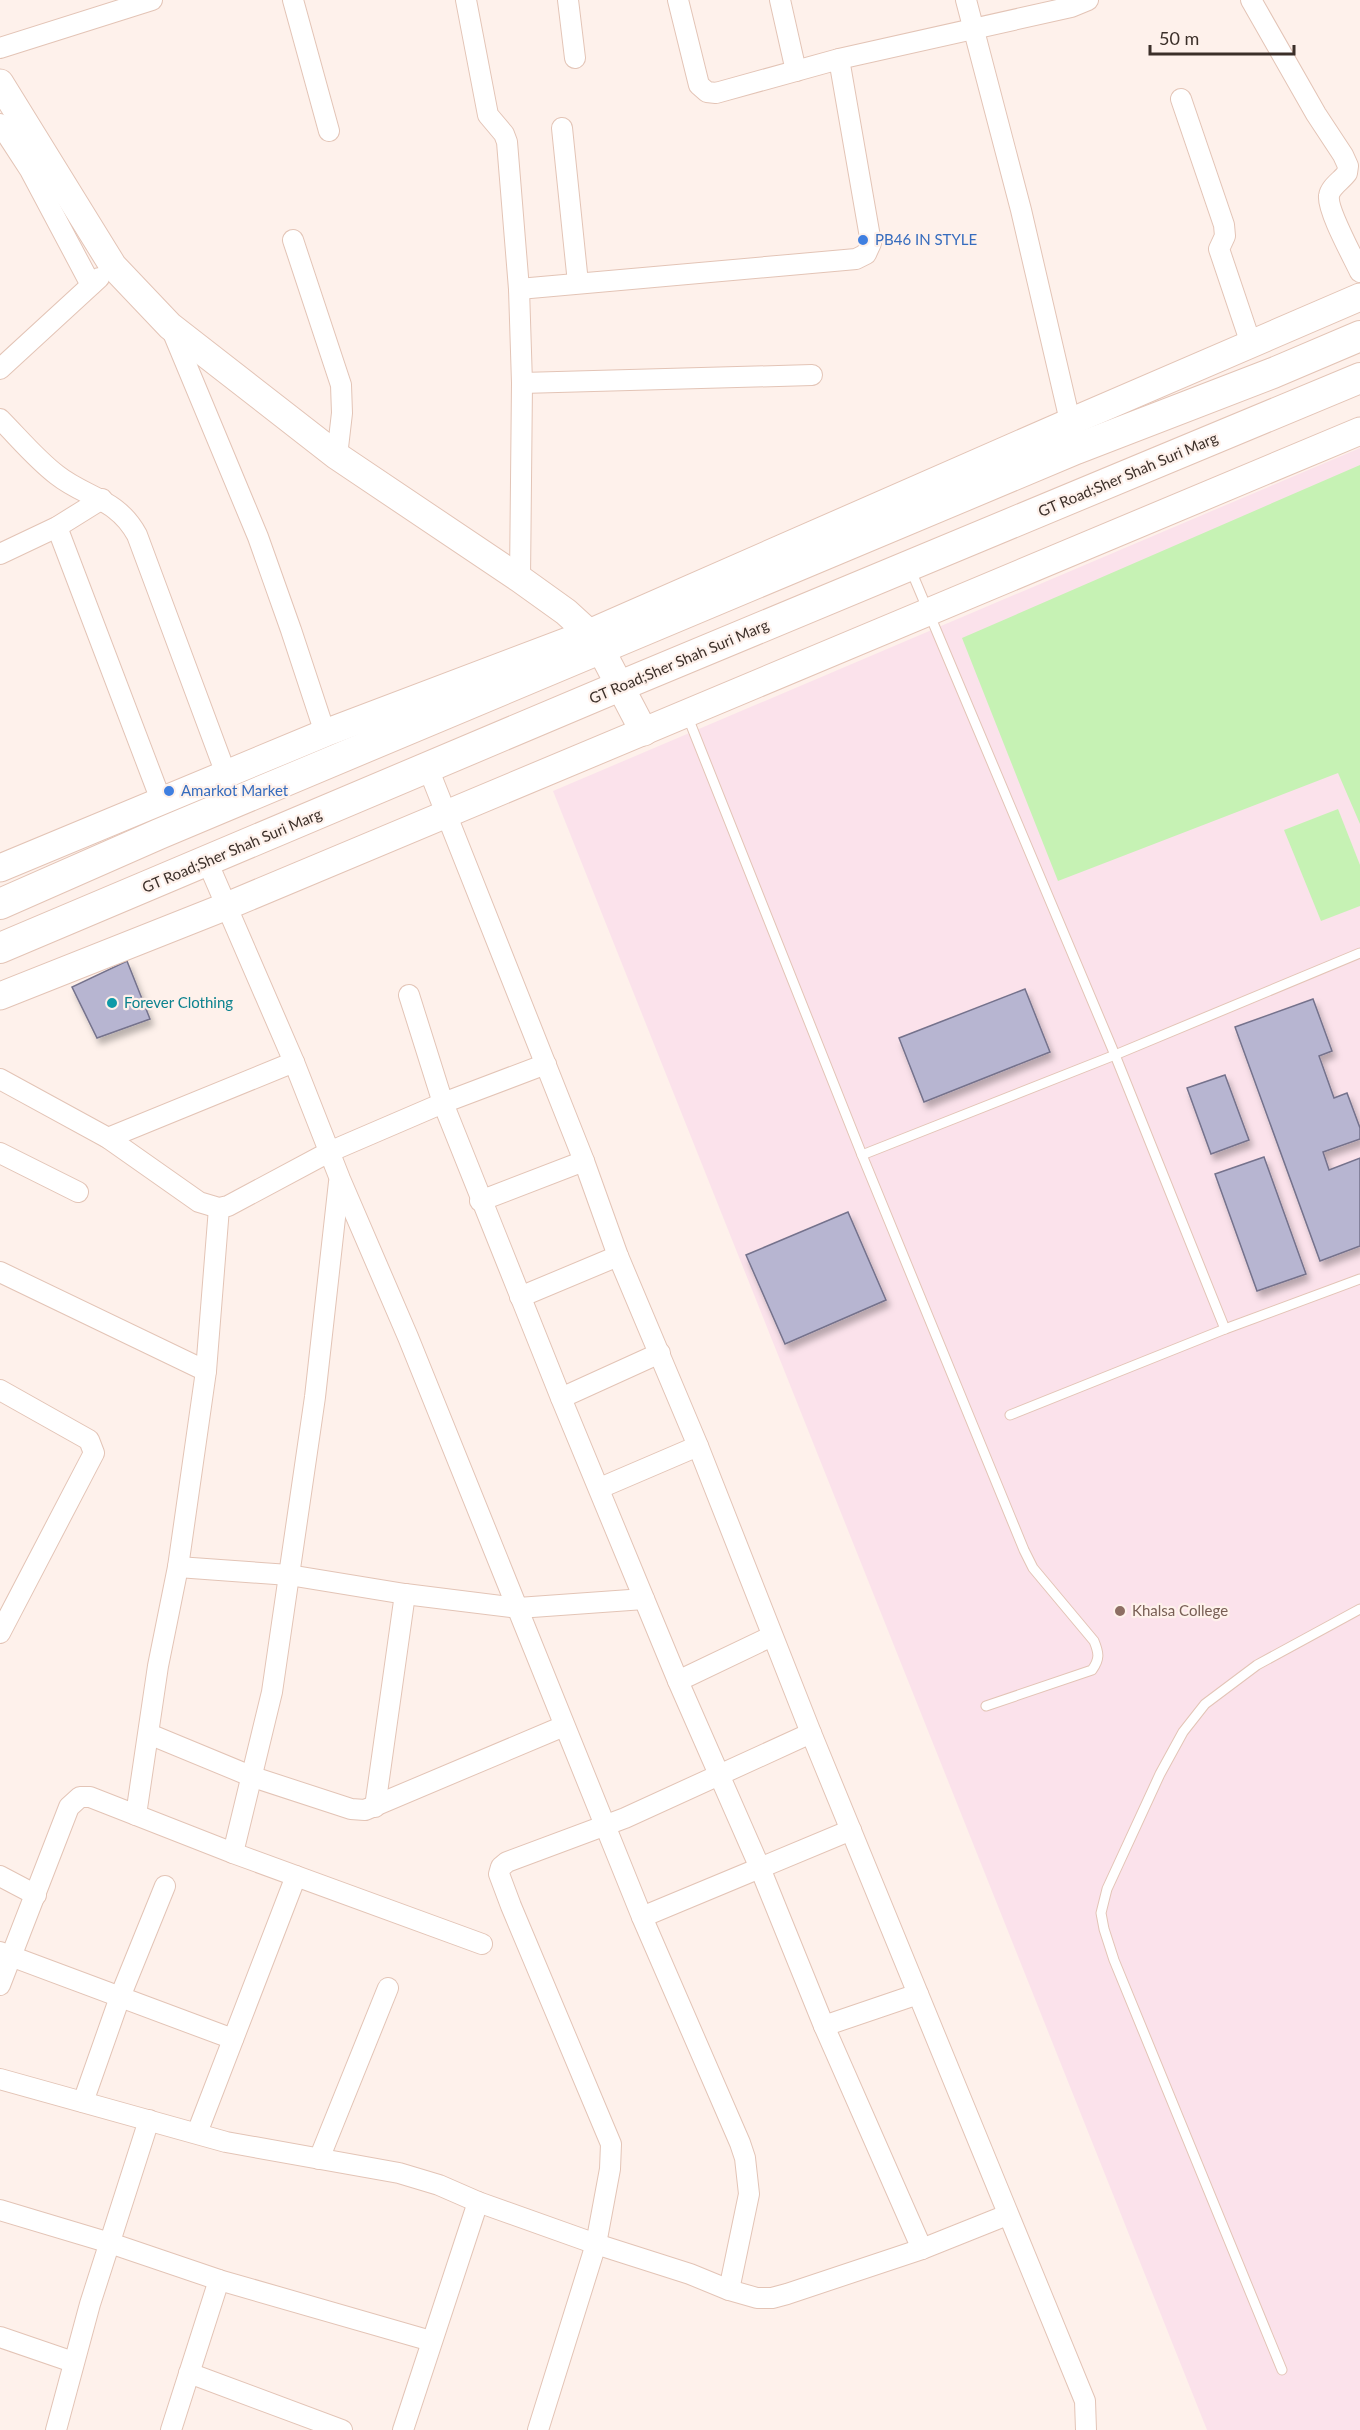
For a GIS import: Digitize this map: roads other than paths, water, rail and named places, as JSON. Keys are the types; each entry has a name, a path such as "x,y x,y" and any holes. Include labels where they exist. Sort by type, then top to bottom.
{"main road":[{"path":"0,83 113,266 170,326 337,456 566,612 594,641 644,732"},
{"path":"0,904 594,641 1073,435 1251,344 1360,297"},
{"path":"1073,435 1273,373 1360,336"},
{"name":"GT Road;Sher Shah Suri Marg","path":"0,948 620,686 1360,378"},
{"path":"0,996 227,906 687,715 1360,431"},
{"path":"0,868 325,733 594,641"}],"street":[{"path":"0,48 152,0"},
{"path":"293,0 329,130"},
{"path":"466,0 488,115 504,134 507,142 519,289 522,383 520,579"},
{"path":"568,0 575,58"},
{"path":"678,0 699,85 704,90 716,93 839,59 1071,8 1088,0"},
{"path":"780,0 796,71"},
{"path":"966,0 1021,210 1073,435"},
{"path":"1251,0 1310,104 1346,161 1347,173 1331,190 1329,196 1333,213 1360,272"},
{"path":"519,289 856,259 866,254 871,243 839,59"},
{"path":"1181,99 1224,225 1225,236 1219,249 1251,344"},
{"path":"0,124 30,170 91,285"},
{"path":"562,128 578,283"},
{"path":"293,240 341,385 342,413 337,456"},
{"path":"0,369 113,266"},
{"path":"170,326 258,537 325,733"},
{"path":"522,383 812,375"},
{"path":"0,418 57,475 102,499 124,514 137,535 226,774"},
{"path":"0,554 57,527 102,499"},
{"path":"57,527 162,802"},
{"path":"428,768 584,1161 618,1256 698,1446 811,1733 1085,2401 1086,2430"},
{"path":"207,861 294,1062 340,1179 408,1337 642,1917 733,2124 745,2158 749,2194 729,2290"},
{"path":"409,995 443,1102 480,1201 678,1681 760,1868 824,2026 922,2249"},
{"path":"108,1138 294,1062"},
{"path":"0,1079 108,1138 199,1202 219,1208 228,1206 329,1152 443,1102 546,1064"},
{"path":"0,1153 78,1192"},
{"path":"480,1201 584,1161"},
{"path":"233,1854 272,1692 315,1397 340,1179"},
{"path":"136,1815 158,1666 178,1567 206,1371 219,1208"},
{"path":"520,1297 618,1256"},
{"path":"0,1272 206,1371"},
{"path":"561,1398 660,1353"},
{"path":"0,1390 89,1440 94,1453 0,1633"},
{"path":"600,1488 698,1446"},
{"path":"178,1567 289,1575 405,1594 518,1608 644,1599"},
{"path":"375,1807 405,1594"},
{"path":"678,1681 772,1636"},
{"path":"149,1734 253,1777 351,1809 375,1807 564,1726"},
{"path":"538,2430 596,2244 610,2169 611,2144 499,1874 501,1867 605,1826 811,1733"},
{"path":"0,1985 6,1955 36,1895 60,1825 74,1801 80,1797 90,1797 233,1854 482,1944"},
{"path":"642,1917 851,1830"},
{"path":"0,1876 36,1895"},
{"path":"197,2133 296,1876"},
{"path":"83,2102 120,1997 165,1886"},
{"path":"6,1955 233,2039"},
{"path":"319,2158 388,1988"},
{"path":"824,2026 918,1994"},
{"path":"0,2079 226,2142 399,2173 439,2185 478,2202 596,2244 758,2298 772,2298 922,2249 1007,2214"},
{"path":"56,2430 73,2362 149,2120"},
{"path":"403,2430 430,2341 478,2202"},
{"path":"0,2210 110,2243 219,2280 430,2341"},
{"path":"171,2430 219,2280"},
{"path":"0,2337 73,2362"},
{"path":"189,2373 342,2430"}],"lane":[{"path":"909,566 1115,1054 1225,1329"},
{"path":"687,715 862,1155 1032,1568 1094,1641 1097,1648 1099,1656 1092,1670 986,1706"},
{"path":"862,1155 1360,953"},
{"path":"1010,1414 1225,1329 1360,1279"},
{"path":"1282,2370 1114,1960 1101,1913 1107,1889 1160,1774 1183,1732 1205,1704 1257,1665 1360,1609"}],"place":[{"name":"PB46 IN STYLE","path":"863,240"},
{"name":"Amarkot Market","path":"169,791"},
{"name":"Forever Clothing","path":"112,1003"},
{"name":"Khalsa College","path":"1120,1611"}]}
